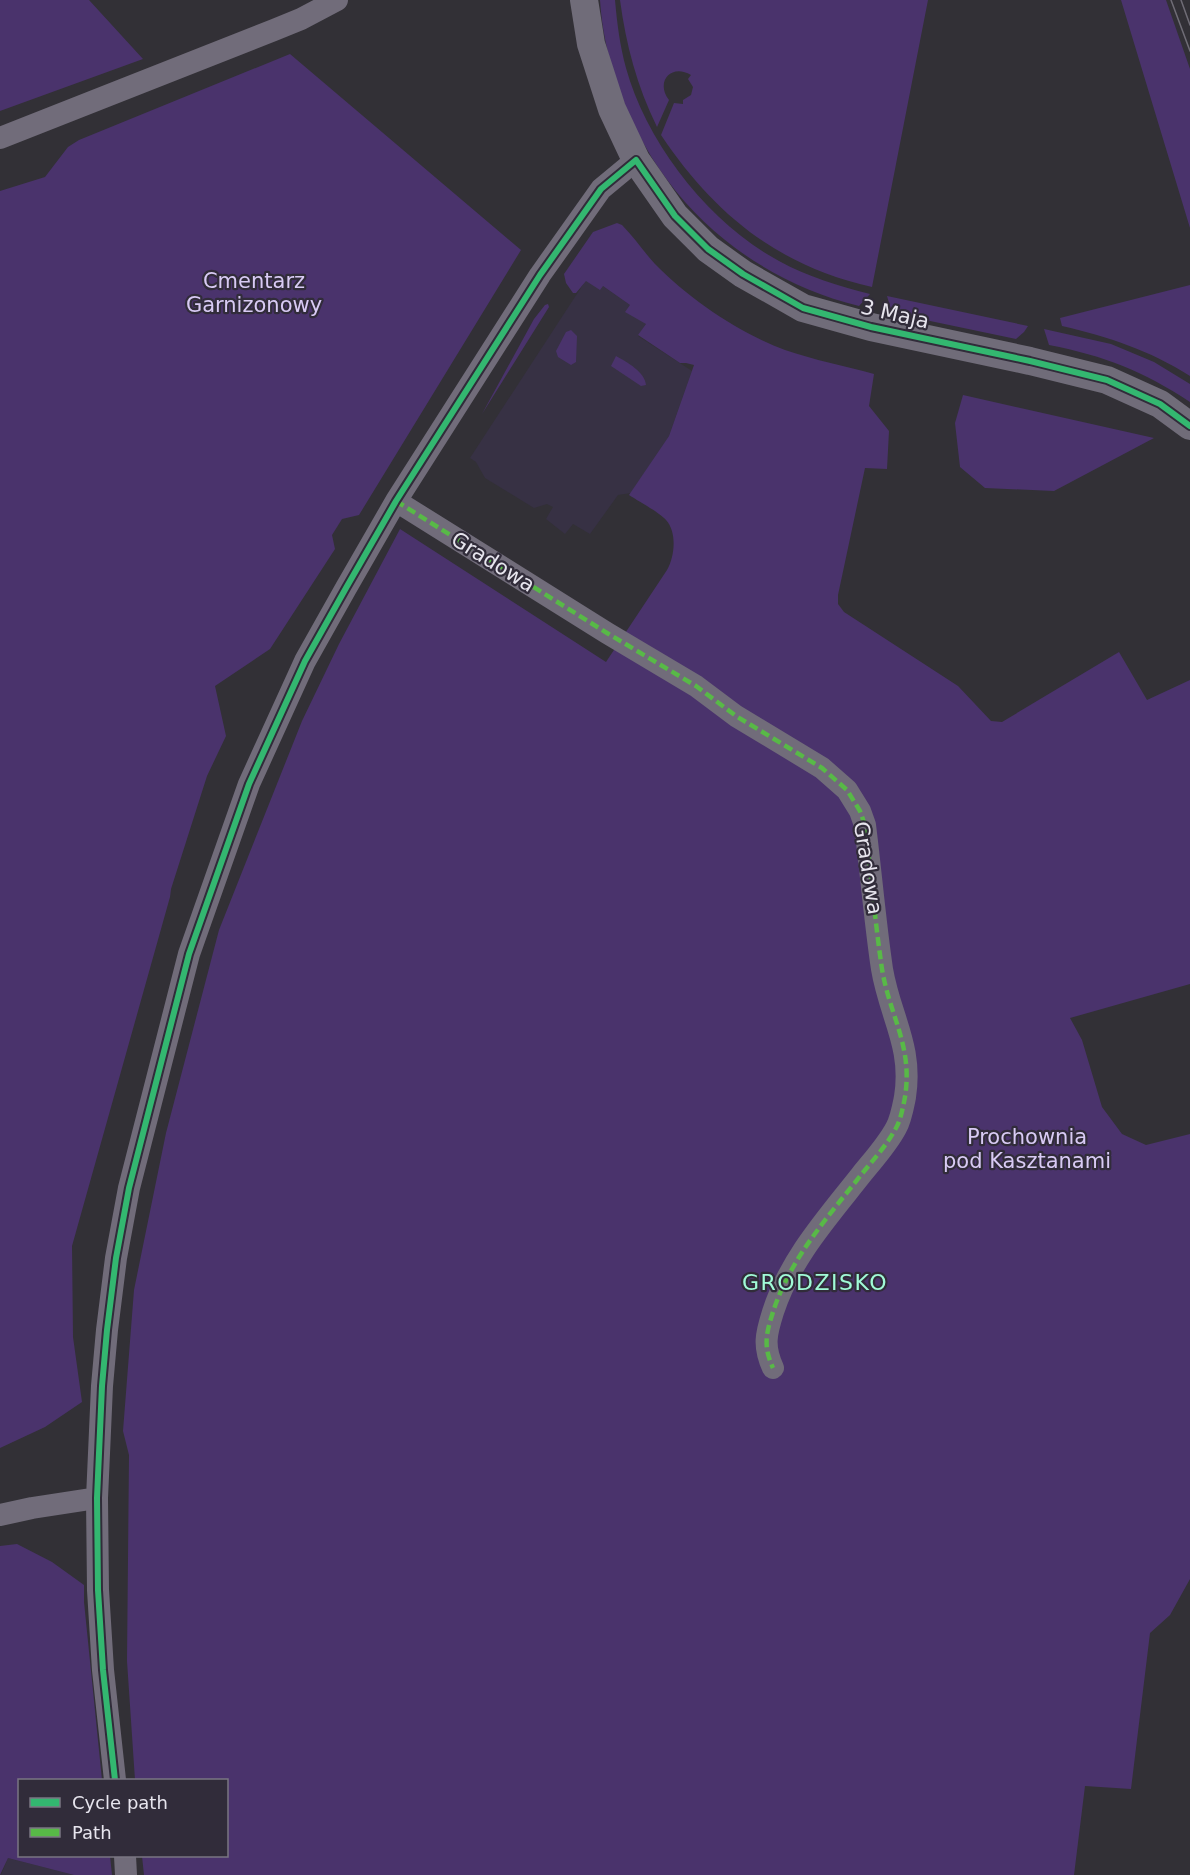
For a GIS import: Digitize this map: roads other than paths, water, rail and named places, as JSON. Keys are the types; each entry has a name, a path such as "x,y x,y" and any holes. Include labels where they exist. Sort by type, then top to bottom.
{"main road":[{"name":"3 Maja","path":"584,0 591,44 612,109 636,160 675,216 708,249 743,274 803,308 871,327 1107,380 1160,404 1190,426"}],"street":[{"path":"0,138 302,19 337,0"},
{"path":"114,1779 98,1590 97,1498 102,1386 116,1258 129,1188 189,954 249,784 306,661 396,501 540,275 589,204 601,189 636,160"},
{"name":"Gradowa","path":"396,501 696,686 736,716 822,768 847,790 860,811 865,825 882,969 905,1046 907,1082 903,1109 897,1127 798,1257 778,1296 766,1342 766,1350 773,1368"},
{"path":"0,1515 97,1498"},
{"path":"125,1857 126,1875"}],"tram line":[{"path":"1171,0 1190,51"},
{"path":"1181,0 1190,25"}],"district":[{"name":"GRODZISKO","path":"815,1282"}],"park label":[{"name":"Cmentarz Garnizonowy","path":"254,293"},
{"name":"Prochownia pod Kasztanami","path":"1027,1149"}]}
